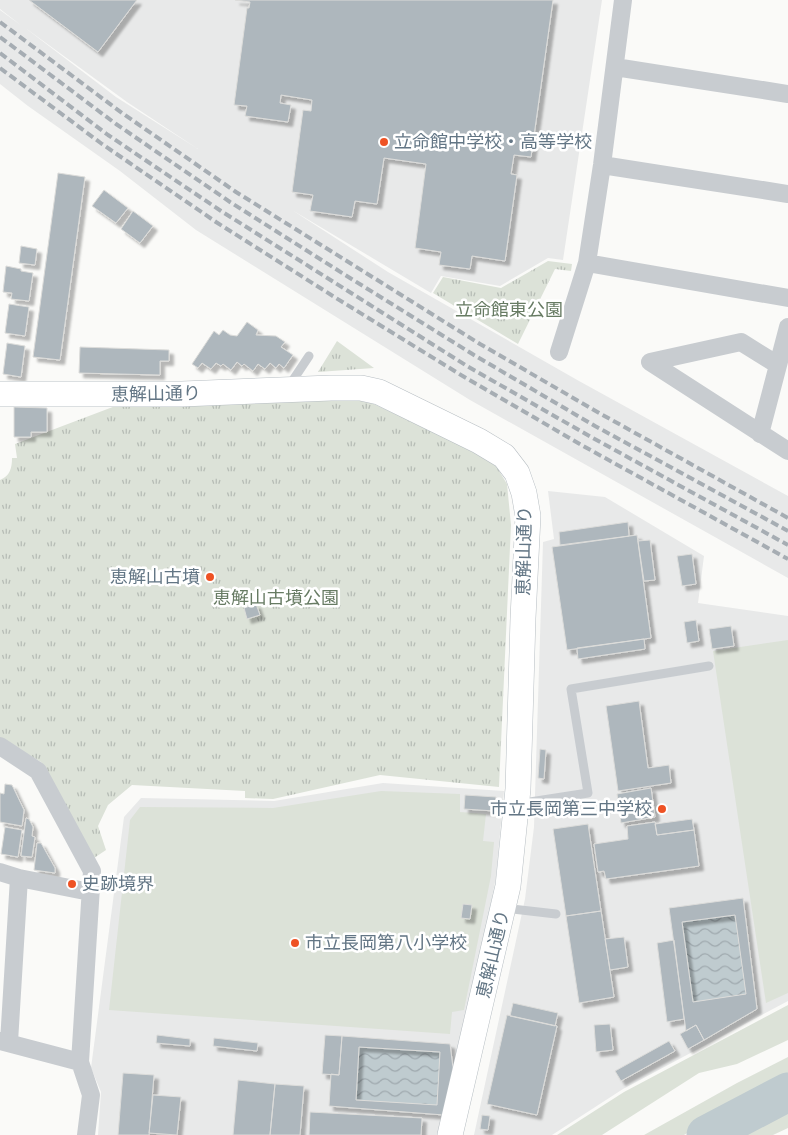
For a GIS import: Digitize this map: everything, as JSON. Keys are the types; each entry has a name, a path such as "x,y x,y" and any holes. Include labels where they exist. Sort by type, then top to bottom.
{"street":[{"path":"559,352 588,263 623,0"},
{"path":"615,66 788,94"},
{"path":"602,165 788,194"},
{"path":"588,263 788,298"},
{"path":"760,434 788,327"},
{"path":"778,365 740,342 650,362 788,451"},
{"name":"恵解山通り","path":"0,394 182,394 361,388 379,392 479,441 504,456 517,473 524,493 528,516 517,804 508,886 450,1135"},
{"path":"0,746 38,771 92,871 80,1062 91,1095 86,1135"},
{"path":"0,872 19,878 90,892"},
{"path":"19,878 5,1042 80,1062"}],"lane":[{"path":"286,390 308,356"},
{"path":"517,804 588,793 571,689 709,666"},
{"path":"503,908 556,914"}],"shaded area":[{"name":"立命館中学校・高等学校","path":"0,0 602,0 563,260 548,258 500,286 441,276 431,293 292,210 388,272 579,381 788,496 788,578 470,400 196,230 120,171 0,84 0,10 22,26 0,9","holes":["24,27 127,102 198,149 116,97"]},
{"name":"市立長岡第三中学校","path":"548,491 605,497 704,556 698,603 788,616 788,1001 623,1089 552,1135 474,1135 525,899 534,827 543,542 554,539"},
{"name":"市立長岡第八小学校","path":"383,783 504,791 496,877 470,1010 441,1135 98,1135 101,1092 91,1068 124,817 141,798 274,801"}],"green space":[{"name":"立命館東公園","path":"548,261 572,264 571,271 555,269 518,344 433,293 443,277 501,288"},
{"path":"337,341 374,368 318,372"},
{"name":"恵解山古墳公園","path":"365,400 492,459 507,484 511,525 499,787 380,775 273,799 245,798 245,791 132,785 108,805 98,826 106,850 91,860 41,762 0,739 0,480 10,471 12,458 17,458 15,444 118,405"},
{"path":"788,640 788,993 766,1003 713,651"},
{"name":"市立長岡第八小学校","path":"381,791 460,794 460,812 486,814 483,841 494,842 491,876 464,1010 452,1012 450,1034 109,1010 130,820 140,807 273,808"},
{"path":"788,1005 788,1040 737,1064 699,1073 602,1135 557,1135 624,1092"},
{"path":"788,1057 788,1082 704,1123 684,1135 644,1135 737,1083"},
{"path":"788,1102 788,1128 773,1135 724,1135"}],"water":[{"path":"735,915 746,994 693,1002 682,922"},
{"path":"359,1047 440,1052 437,1105 356,1100"}],"building":[{"path":"29,0 137,0 98,52"},
{"path":"235,0 553,0 531,157 514,155 511,174 517,175 505,261 472,256 470,269 439,265 441,252 415,248 426,164 384,158 377,204 355,201 352,217 310,211 313,195 292,192 303,110 311,111 312,100 281,95 280,103 291,105 288,122 245,116 247,106 234,105 247,8 249,8 250,2"},
{"path":"58,173 85,177 60,360 33,357"},
{"path":"104,190 128,208 116,223 92,206"},
{"path":"133,211 153,226 140,243 121,229"},
{"path":"21,246 37,249 35,265 19,263"},
{"path":"6,266 33,273 29,301 11,299 12,293 3,292"},
{"path":"9,304 29,307 25,336 5,333"},
{"path":"247,322 258,330 256,335 276,336 285,342 281,347 293,355 284,368 279,364 276,368 270,363 265,369 258,364 253,371 244,364 242,366 237,362 231,370 223,364 221,366 216,363 211,369 202,363 198,368 192,364 214,331 219,335 223,330 230,335 237,336"},
{"path":"7,343 25,346 21,377 3,374"},
{"path":"80,347 169,350 169,361 160,361 160,375 79,373"},
{"path":"14,407 47,408 47,432 31,432 31,437 14,437"},
{"path":"628,522 629,536 560,545 559,532"},
{"path":"637,535 651,638 567,650 552,547"},
{"path":"650,540 655,580 644,581 638,541"},
{"path":"692,554 696,584 682,586 677,556"},
{"path":"256,604 260,615 247,619 244,608"},
{"path":"696,620 699,641 687,643 684,622"},
{"path":"731,626 734,646 712,649 709,629"},
{"path":"644,639 645,649 578,659 577,648"},
{"path":"639,701 648,768 669,765 671,783 618,791 606,706"},
{"path":"540,749 546,750 544,779 538,778"},
{"path":"5,784 12,785 24,810 22,826 0,822 0,793 4,794"},
{"path":"651,788 655,817 621,823 617,794"},
{"path":"465,795 496,797 495,811 464,809"},
{"path":"26,818 29,819 33,827 32,836 35,837 32,857 21,856"},
{"path":"692,819 694,830 657,835 655,824"},
{"path":"655,822 657,835 694,830 699,866 606,879 604,871 598,872 594,844 628,839 627,826"},
{"path":"588,824 601,911 566,916 553,829"},
{"path":"5,827 22,830 18,857 1,854"},
{"path":"37,843 41,843 55,868 55,873 34,870"},
{"path":"743,898 757,1009 704,1040 696,1025 686,1031 669,908","holes":["735,915 746,994 693,1002 682,922"]},
{"path":"463,904 472,905 470,919 461,918"},
{"path":"601,911 614,997 579,1003 566,916"},
{"path":"624,937 628,967 610,970 605,939"},
{"path":"674,940 684,1019 667,1022 657,943"},
{"path":"513,1003 558,1013 555,1026 510,1016"},
{"path":"507,1015 557,1026 537,1115 487,1104"},
{"path":"610,1024 613,1050 596,1052 594,1025"},
{"path":"696,1025 704,1040 688,1049 680,1034"},
{"path":"157,1035 190,1039 190,1046 156,1043"},
{"path":"325,1035 342,1036 339,1075 322,1074"},
{"path":"342,1036 450,1044 453,1068 444,1115 329,1106 331,1074 339,1075","holes":["359,1047 440,1052 437,1105 356,1100"]},
{"path":"214,1038 258,1043 257,1051 213,1046"},
{"path":"669,1041 675,1051 621,1081 615,1071"},
{"path":"123,1073 154,1075 149,1135 118,1135"},
{"path":"238,1080 275,1084 270,1135 233,1135"},
{"path":"275,1084 304,1086 300,1135 270,1135"},
{"path":"153,1095 181,1097 177,1135 149,1133"},
{"path":"310,1112 422,1118 421,1135 309,1135"},
{"path":"482,1115 490,1116 488,1130 480,1129"}],"waterway":[{"path":"706,1135 788,1092"}],"railway":[{"path":"0,22 122,113 236,192 480,344 788,518"},
{"path":"0,37 116,124 230,202 350,278 474,355 595,426 788,531"},
{"path":"0,53 108,135 221,211 467,366 591,437 788,545"},
{"path":"0,68 102,144 216,222 336,298 461,375 585,447 788,559"}],"place":[{"name":"立命館中学校・高等学校","path":"384,142"},
{"name":"恵解山古墳","path":"210,577"},
{"name":"市立長岡第三中学校","path":"662,809"},
{"name":"史跡境界","path":"72,884"},
{"name":"市立長岡第八小学校","path":"295,943"}]}
